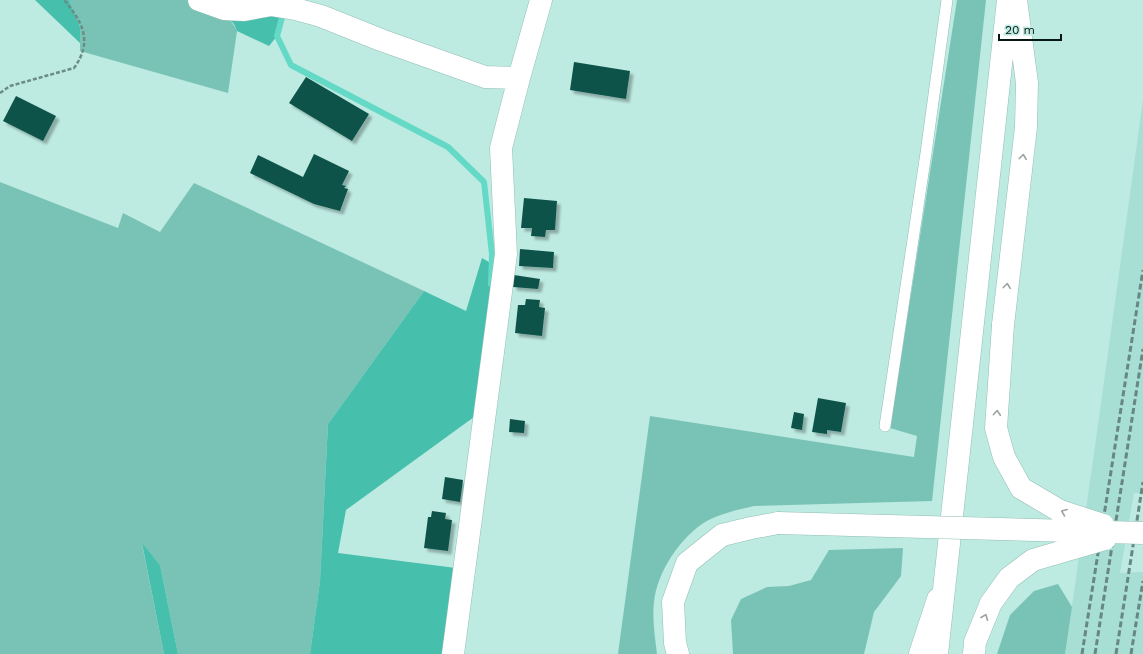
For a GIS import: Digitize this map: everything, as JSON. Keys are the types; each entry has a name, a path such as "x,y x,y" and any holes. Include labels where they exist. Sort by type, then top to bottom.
{"street":[{"path":"199,0 224,9 244,10 271,6 295,9 321,16 382,40 486,77 518,78"},
{"path":"453,654 506,254 501,148 518,78 541,0"},
{"path":"937,654 1008,0"},
{"path":"1016,0 1027,83 1026,127 1003,325 996,428 1004,457 1021,488 1060,511 1135,533"},
{"path":"678,654 673,602 687,563 722,534 778,523 1135,533"},
{"path":"974,654 975,642 991,603 1009,578 1033,560 1066,549 1135,533"},
{"path":"920,654 944,582"}],"lane":[{"path":"885,426 926,153 947,0"}],"path":[{"path":"0,93 10,86 74,68 85,45 81,24 64,0"}],"shaded area":[{"path":"69,0 206,0 228,18 237,31 228,93 80,51 80,27"},
{"path":"957,0 986,0 932,501 754,506 714,518 702,524 685,539 670,558 659,580 653,608 657,654 618,654 650,416 914,457 917,436 890,428"},
{"path":"1143,100 1143,493 1134,493 1120,573 1143,572 1143,654 1065,654 1094,454"},
{"path":"0,182 118,228 123,213 160,232 194,183 424,291 328,424 320,581 310,654 178,654 160,565 142,544 164,654 0,654"},
{"path":"903,548 901,576 874,612 864,654 733,654 731,620 741,599 767,587 789,586 811,580 829,550"},
{"path":"1058,584 1072,607 1065,654 997,654 1010,615 1034,591"}],"green space":[{"path":"35,0 69,0 80,27 80,43"},
{"path":"284,0 277,36 269,46 237,31 234,24 217,7"},
{"path":"482,258 501,269 474,417 346,510 338,553 456,568 443,654 310,654 320,581 328,424 424,291 466,311"},
{"path":"142,543 160,565 178,654 164,654"}],"building":[{"path":"574,62 630,71 626,99 570,90"},
{"path":"306,77 369,114 352,141 289,103"},
{"path":"16,96 56,116 43,141 3,121"},
{"path":"314,154 349,171 342,185 346,186 344,188 348,189 340,211 314,204 250,173 258,155 303,177"},
{"path":"524,198 557,201 555,230 546,230 545,237 531,236 532,228 521,228"},
{"path":"520,249 554,252 553,268 519,266"},
{"path":"514,275 540,279 538,289 513,287"},
{"path":"526,299 540,300 539,307 545,308 542,336 515,333 518,305 525,305"},
{"path":"818,398 846,403 841,432 827,430 827,434 812,432"},
{"path":"794,412 804,414 802,430 791,428"},
{"path":"510,419 525,421 524,433 509,432"},
{"path":"445,477 463,480 460,502 442,499"},
{"path":"432,511 446,513 445,519 452,520 448,551 424,548 428,517 431,517"}],"waterway":[{"path":"284,10 277,36 291,65 448,147 484,182 492,254 491,284"}],"railway":[{"path":"1082,654 1143,270"},
{"path":"1095,654 1143,349"},
{"path":"1116,654 1143,482"},
{"path":"1131,654 1143,581"}]}
